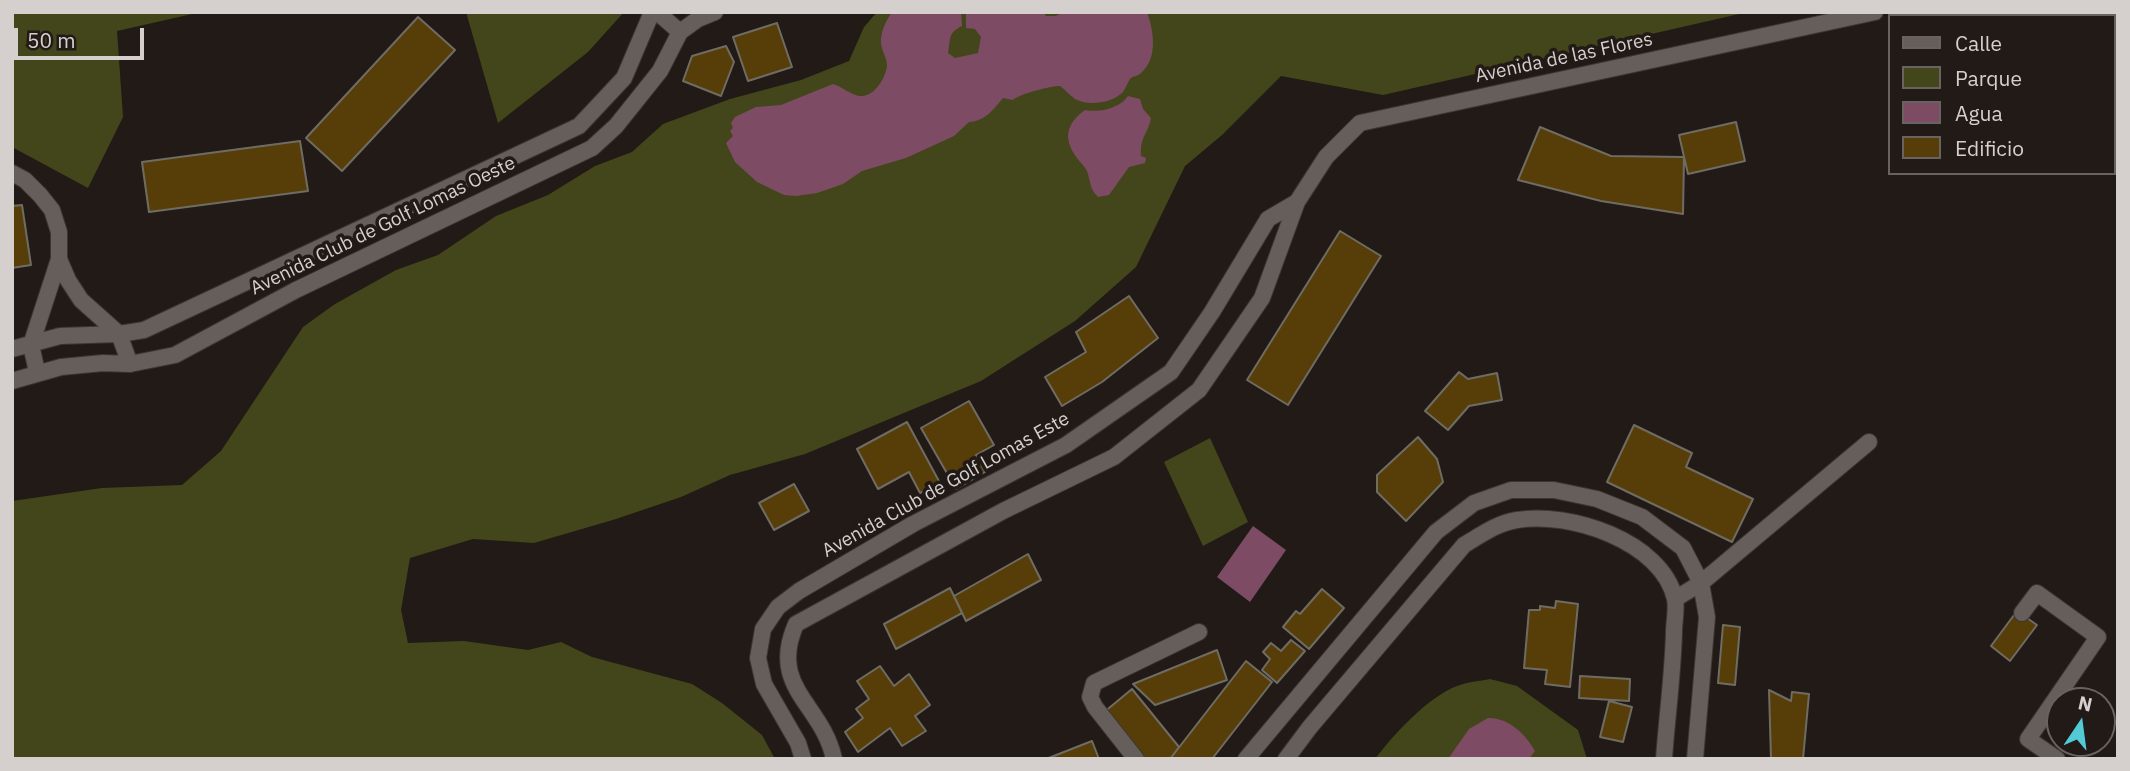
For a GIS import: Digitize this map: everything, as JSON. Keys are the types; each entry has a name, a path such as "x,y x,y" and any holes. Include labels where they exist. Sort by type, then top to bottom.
{"street":[{"path":"654,12 680,32 698,19 715,12"},
{"name":"Avenida Club de Golf Lomas Oeste","path":"12,349 60,336 119,334 144,330 579,126 624,78 654,12"},
{"name":"Avenida de las Flores","path":"1297,202 1326,157 1360,123 1875,12"},
{"name":"Avenida Club de Golf Lomas Oeste","path":"12,381 37,372 71,366 130,364 175,355 296,290 593,148 616,126 660,71 680,32"},
{"path":"12,173 25,180 52,210 59,232 59,259 31,345 37,372"},
{"path":"834,759 830,739 795,687 786,662 788,642 796,624 1003,511 1114,457 1199,390 1262,298 1297,202"},
{"name":"Avenida Club de Golf Lomas Este","path":"803,759 798,743 764,684 758,658 763,629 778,607 799,591 913,524 1066,446 1171,372 1212,312 1268,219 1297,202"},
{"path":"59,259 68,281 81,300 119,334 130,364"},
{"path":"1675,599 1701,583 1869,442"},
{"path":"1246,759 1436,533 1474,503 1511,490 1554,490 1597,499 1642,517 1683,548 1701,583 1707,617 1695,759"},
{"path":"1286,759 1464,545 1491,529 1515,520 1548,518 1588,525 1624,540 1658,565 1675,599 1674,650 1664,759"},
{"path":"2022,613 2037,593 2098,637 2028,739 2057,759"},
{"path":"1136,759 1095,707 1090,697 1094,683 1199,632"}],"green space":[{"path":"12,12 201,12 117,31 123,117 88,188 12,147"},
{"path":"466,12 624,12 588,52 498,123"},
{"path":"877,12 1748,12 1383,95 1281,76 1222,135 1185,166 1136,267 1075,321 981,381 805,454 730,475 681,497 616,519 534,543 473,539 410,558 401,610 408,643 464,641 528,650 561,642 592,657 692,684 722,703 762,735 775,759 12,759 12,501 102,488 182,485 221,451 303,327 335,304 396,270 438,255 496,216 548,195 595,166 632,152 663,124 730,99 801,80 849,61 864,27"},
{"path":"1210,438 1248,522 1203,546 1164,462"},
{"path":"1490,679 1517,686 1578,730 1587,759 1375,759 1423,707 1446,691"}],"water":[{"path":"892,12 961,12 962,26 952,34 948,53 955,58 978,53 981,37 975,29 966,28 966,12 1043,12 1046,16 1056,16 1063,12 1147,12 1153,36 1152,52 1146,67 1131,78 1123,92 1113,99 1082,102 1060,86 1035,91 1013,100 1003,98 988,114 980,120 969,122 954,136 906,158 862,171 843,184 817,193 784,195 757,182 735,162 726,143 733,136 730,131 735,117 756,107 781,105 833,84 859,96 870,94 882,81 886,70 887,62 881,40"},
{"path":"1128,96 1140,99 1143,109 1151,118 1142,144 1141,156 1146,158 1145,163 1129,167 1109,195 1098,197 1087,171 1072,151 1069,131 1074,120 1085,110 1109,109"},
{"path":"1253,526 1286,550 1250,602 1217,577"},
{"path":"1488,718 1502,720 1527,739 1535,751 1529,759 1448,759 1469,729"}],"building":[{"path":"418,17 455,50 342,171 306,138"},
{"path":"777,23 792,67 748,81 733,37"},
{"path":"726,46 734,62 721,96 683,81 692,56"},
{"path":"1736,122 1745,161 1688,174 1679,135"},
{"path":"1540,127 1611,156 1684,157 1683,214 1601,201 1518,180"},
{"path":"300,141 308,191 149,212 142,162"},
{"path":"22,205 31,265 12,268 12,206"},
{"path":"1340,231 1381,256 1288,405 1247,380"},
{"path":"1129,296 1158,338 1102,382 1062,406 1045,377 1086,352 1076,332"},
{"path":"1459,372 1468,379 1497,373 1502,400 1469,406 1448,430 1425,411"},
{"path":"969,401 994,445 976,455 985,472 956,489 921,428"},
{"path":"907,422 940,483 920,493 909,472 878,489 857,449"},
{"path":"1634,425 1692,453 1686,467 1753,499 1732,542 1607,482"},
{"path":"1418,437 1437,459 1443,482 1406,521 1377,492 1377,475"},
{"path":"794,484 809,511 774,530 759,503"},
{"path":"1028,554 1041,580 966,621 954,596"},
{"path":"950,588 962,613 896,649 884,624"},
{"path":"1322,589 1344,608 1309,649 1283,627 1296,611 1300,614"},
{"path":"1556,601 1578,604 1570,687 1545,684 1547,670 1524,668 1529,610 1540,610 1540,606 1555,608"},
{"path":"2017,611 2037,625 2010,661 1991,646"},
{"path":"1723,625 1740,627 1735,685 1718,683"},
{"path":"1291,640 1305,651 1277,683 1262,670 1270,659 1263,652 1271,643 1281,651"},
{"path":"1217,650 1227,680 1155,705 1133,684"},
{"path":"1246,661 1272,682 1212,759 1170,759"},
{"path":"880,666 894,686 909,674 930,705 915,716 926,731 902,746 890,728 858,752 845,732 863,718 856,709 869,699 857,681"},
{"path":"1580,676 1630,679 1629,701 1579,698"},
{"path":"1132,689 1179,747 1170,759 1141,759 1103,713"},
{"path":"1769,690 1791,701 1792,692 1809,694 1803,759 1771,759"},
{"path":"1609,701 1632,707 1623,742 1600,737"},
{"path":"1092,741 1099,759 1046,759"}]}
